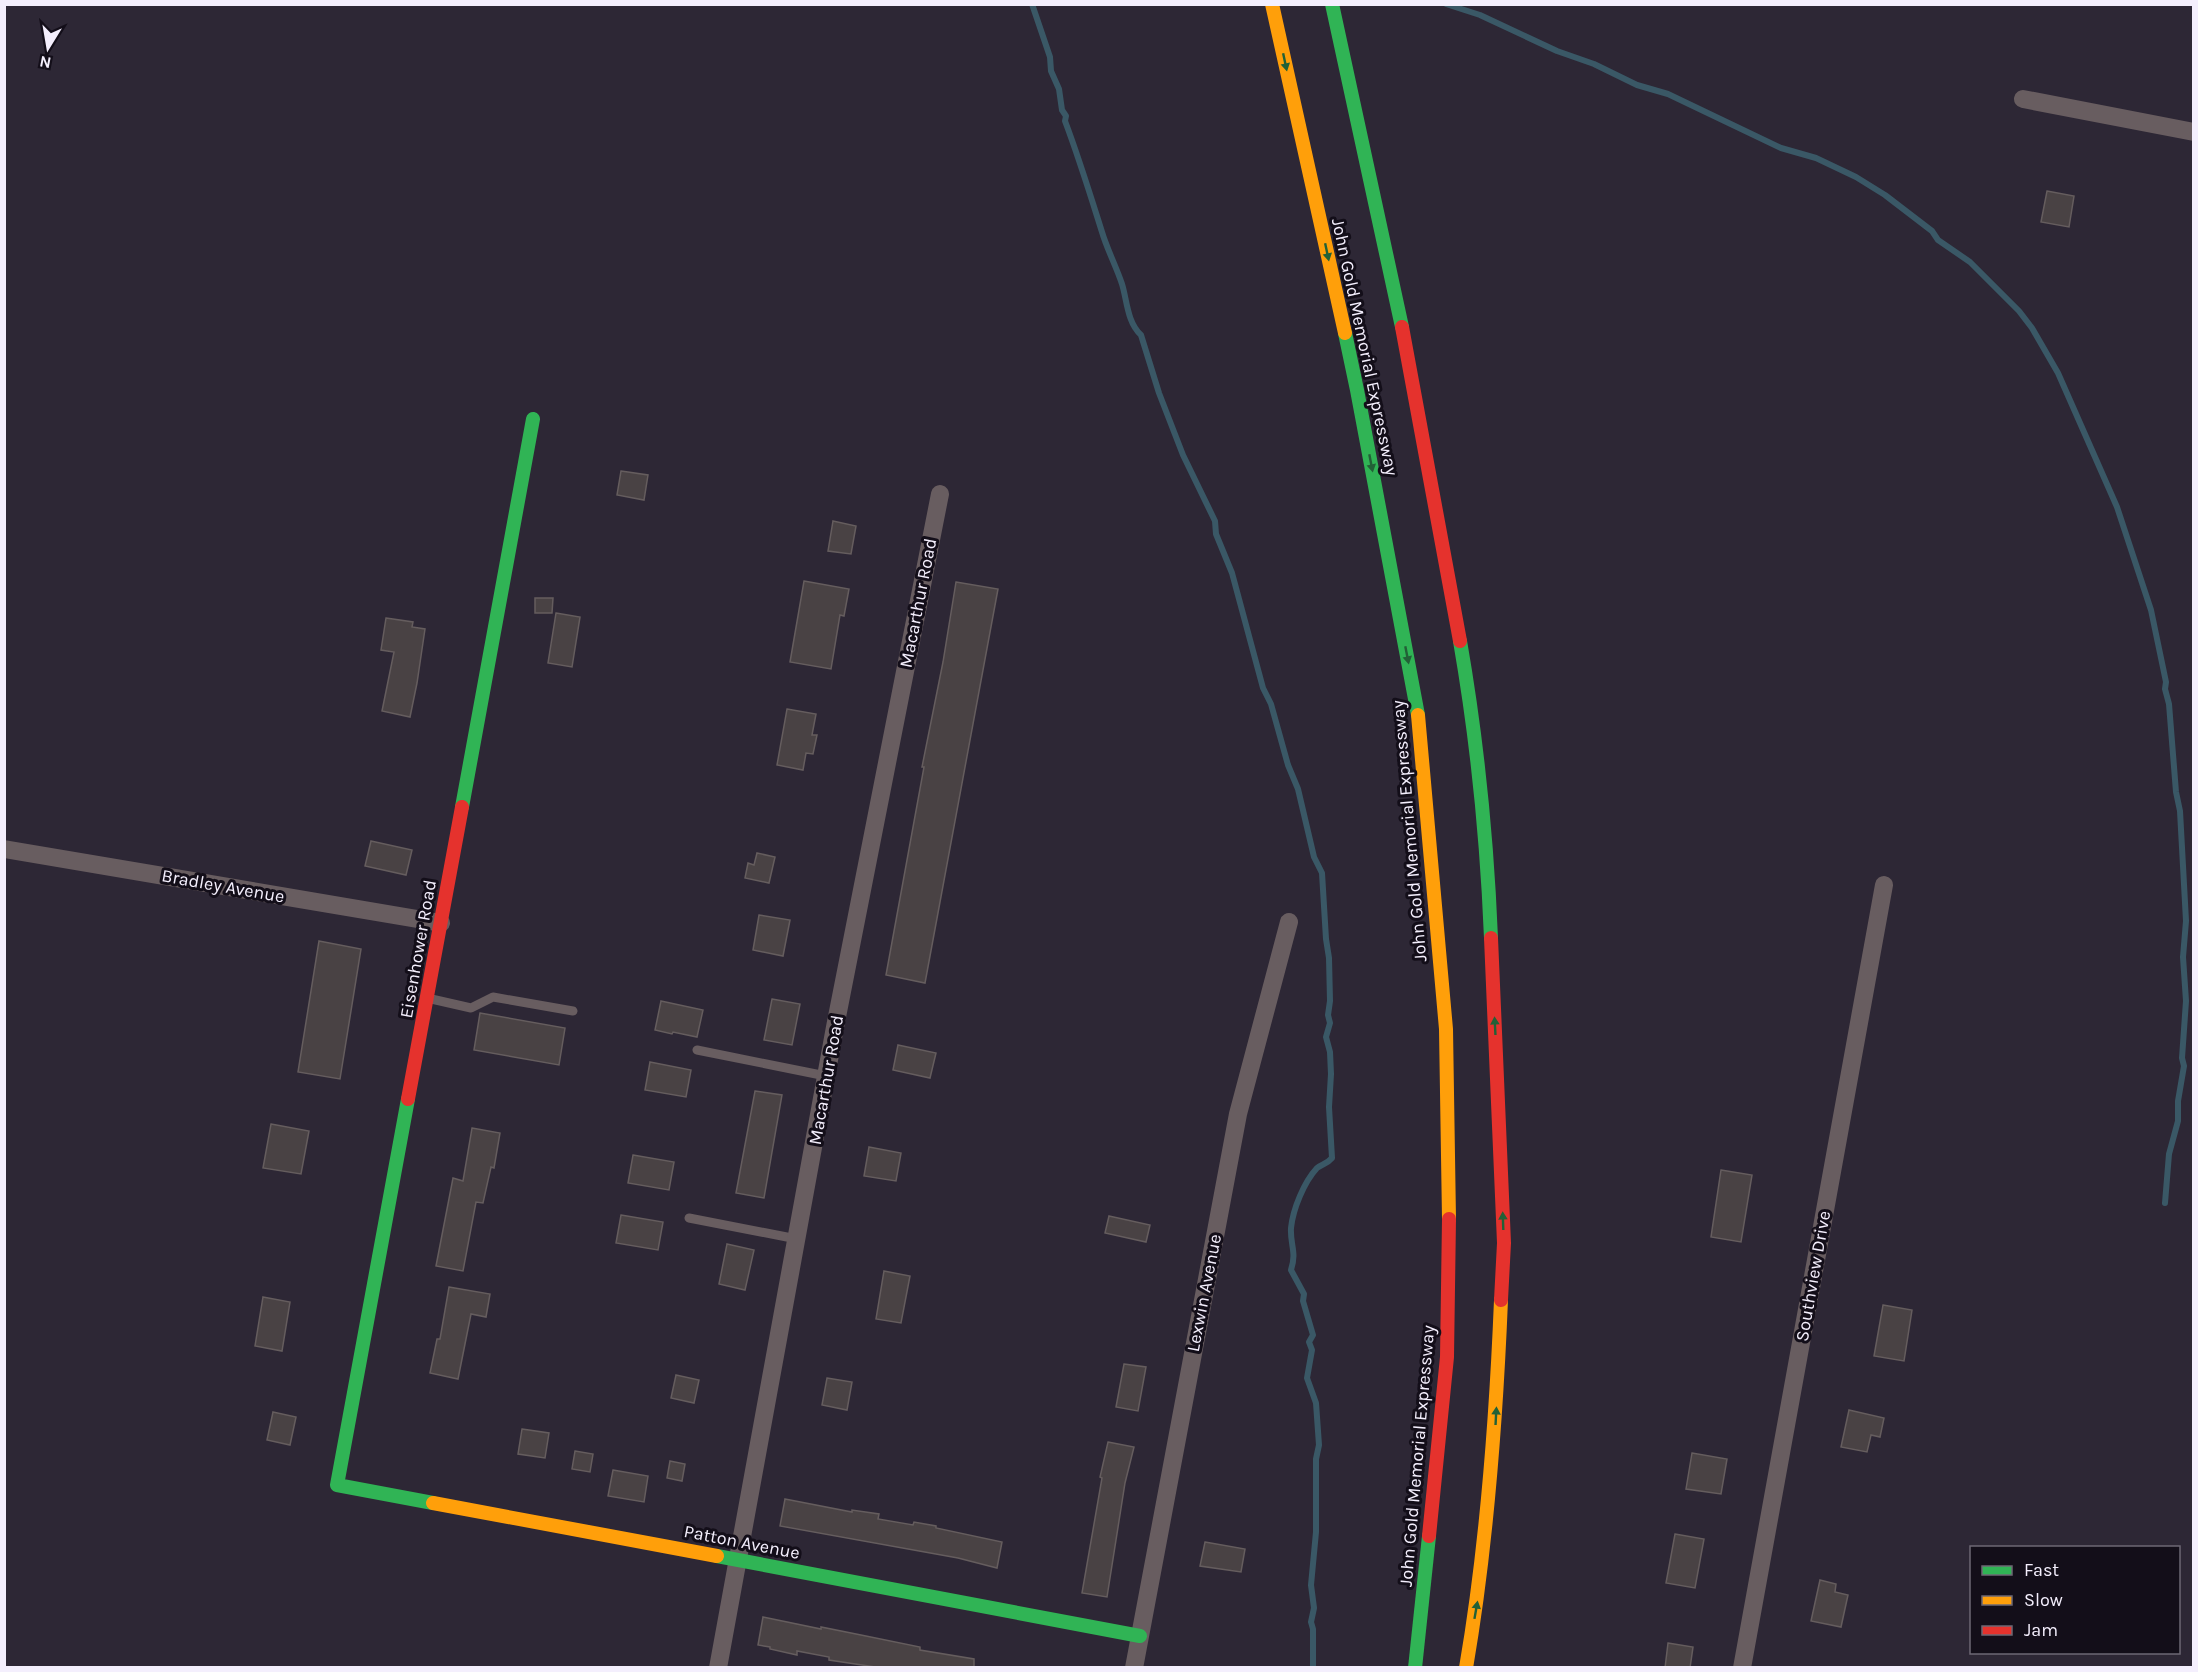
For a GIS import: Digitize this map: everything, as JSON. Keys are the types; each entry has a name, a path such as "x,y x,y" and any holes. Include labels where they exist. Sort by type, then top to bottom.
{"main road":[{"name":"John Gold Memorial Expressway","path":"1272,4 1357,390 1417,707 1446,1029 1449,1189 1447,1357 1415,1668"},
{"name":"John Gold Memorial Expressway","path":"1332,4 1405,342 1468,687 1488,871 1504,1243 1496,1424 1478,1600 1466,1668"},
{"name":"Eisenhower Road","path":"338,1485 533,419"},
{"name":"Patton Avenue","path":"338,1485 1140,1636"}],"street":[{"path":"2023,99 2193,132"},
{"name":"Macarthur Road","path":"718,1668 826,1076 940,494"},
{"name":"Bradley Avenue","path":"4,849 441,923"},
{"name":"Southview Drive","path":"1742,1668 1884,885"},
{"name":"Lexwin Avenue","path":"1134,1668 1238,1114 1289,922"}],"lane":[{"path":"427,998 471,1008 493,997 573,1011"},
{"path":"698,1050 826,1076"},
{"path":"688,1218 797,1239"}],"building":[{"path":"2047,191 2074,196 2069,227 2041,222"},
{"path":"621,471 648,475 644,500 617,495"},
{"path":"833,521 856,526 851,554 828,551"},
{"path":"804,581 849,589 844,616 840,615 831,669 790,662"},
{"path":"956,582 998,589 925,983 886,975"},
{"path":"535,598 553,598 552,613 535,613"},
{"path":"556,613 580,617 572,667 548,663"},
{"path":"386,618 413,622 412,627 425,629 410,717 382,711 394,652 381,650"},
{"path":"787,709 816,714 812,735 817,735 813,754 806,753 803,770 777,765"},
{"path":"371,841 412,850 406,875 365,866"},
{"path":"757,853 775,857 769,883 745,878 748,863 754,865"},
{"path":"759,915 790,920 783,956 753,950"},
{"path":"319,941 361,949 340,1079 298,1072"},
{"path":"772,999 800,1004 792,1045 764,1040"},
{"path":"661,1001 703,1010 697,1037 655,1030"},
{"path":"480,1013 565,1028 559,1065 474,1050"},
{"path":"898,1045 936,1053 930,1078 893,1070"},
{"path":"650,1062 691,1070 686,1097 645,1090"},
{"path":"755,1091 782,1095 764,1198 736,1193"},
{"path":"271,1124 309,1131 301,1174 263,1168"},
{"path":"472,1128 500,1133 494,1168 491,1167 483,1203 476,1202 463,1271 436,1266 453,1178 463,1181"},
{"path":"869,1147 901,1153 896,1181 864,1176"},
{"path":"633,1155 674,1162 669,1190 628,1183"},
{"path":"1721,1170 1752,1175 1741,1242 1711,1237"},
{"path":"621,1215 663,1222 658,1250 616,1243"},
{"path":"1109,1216 1150,1225 1146,1242 1105,1233"},
{"path":"727,1244 754,1250 745,1290 719,1284"},
{"path":"884,1271 910,1276 901,1323 876,1319"},
{"path":"449,1287 490,1294 486,1317 471,1314 458,1379 430,1373 437,1339 440,1339"},
{"path":"263,1297 290,1302 282,1351 255,1346"},
{"path":"1883,1305 1912,1310 1904,1361 1874,1356"},
{"path":"1124,1364 1146,1367 1138,1411 1116,1407"},
{"path":"676,1375 699,1380 694,1403 671,1398"},
{"path":"827,1378 852,1382 847,1410 822,1405"},
{"path":"1849,1410 1884,1418 1880,1437 1871,1435 1867,1452 1841,1447"},
{"path":"273,1412 296,1417 290,1445 267,1440"},
{"path":"522,1429 549,1433 545,1458 518,1454"},
{"path":"1108,1442 1134,1447 1125,1483 1107,1597 1082,1593 1102,1478 1100,1477"},
{"path":"575,1451 593,1454 590,1472 572,1469"},
{"path":"1692,1453 1727,1459 1721,1494 1686,1489"},
{"path":"670,1461 685,1464 682,1481 667,1478"},
{"path":"613,1470 648,1476 644,1502 608,1496"},
{"path":"785,1499 852,1512 852,1510 879,1514 878,1519 936,1526 936,1528 1002,1542 997,1568 958,1558 780,1526"},
{"path":"1675,1534 1704,1539 1695,1588 1666,1583"},
{"path":"1205,1542 1245,1549 1241,1572 1200,1566"},
{"path":"1820,1580 1836,1584 1835,1592 1848,1595 1841,1627 1811,1621"},
{"path":"763,1617 974,1659 974,1668 882,1668 829,1660 829,1657 797,1651 797,1655 770,1649 770,1647 758,1645"},
{"path":"1668,1643 1693,1647 1690,1668 1665,1668"}],"waterway":[{"path":"1032,4 1050,57 1051,71 1059,89 1062,110 1066,116 1065,121 1104,238 1122,284 1130,317 1141,335 1159,393 1183,455 1215,521 1216,534 1232,573 1263,688 1271,704 1288,765 1298,789 1314,857 1322,873 1329,958 1328,1015 1330,1023 1326,1037 1330,1052 1329,1107 1332,1158 1317,1168 1308,1181 1297,1204 1291,1228 1293,1253 1291,1270 1304,1294 1303,1301 1313,1335 1309,1342 1312,1350 1307,1378 1316,1403 1319,1445 1316,1459 1316,1532 1311,1585 1314,1608 1311,1622 1313,1668"},
{"path":"1446,4 1480,15 1637,85 1668,94 1781,148 1816,158 1856,177 1885,195 1932,231 1938,240 1970,262 2019,311 2032,328 2058,373 2117,507 2151,610 2166,682 2176,792 2180,811 2186,921 2183,957 2186,1001 2182,1058 2184,1066 2178,1101 2178,1121 2169,1154 2165,1203"}],"traffic: fast":[{"path":"1332,4 1402,327"},
{"path":"1345,333 1418,715"},
{"path":"462,807 533,419"},
{"path":"1460,641 1480,789 1491,938"},
{"path":"408,1099 337,1485 433,1503"},
{"path":"1415,1668 1429,1536"},
{"path":"717,1556 1140,1636"}],"traffic: slow":[{"path":"1272,4 1345,333"},
{"path":"1418,715 1446,1029 1449,1219"},
{"path":"1466,1668 1480,1576 1490,1484 1501,1300"},
{"path":"433,1503 717,1556"}],"traffic: jam":[{"path":"1402,327 1460,641"},
{"path":"408,1099 462,807"},
{"path":"1491,938 1504,1243 1501,1300"},
{"path":"1429,1536 1447,1357 1449,1219"}]}
